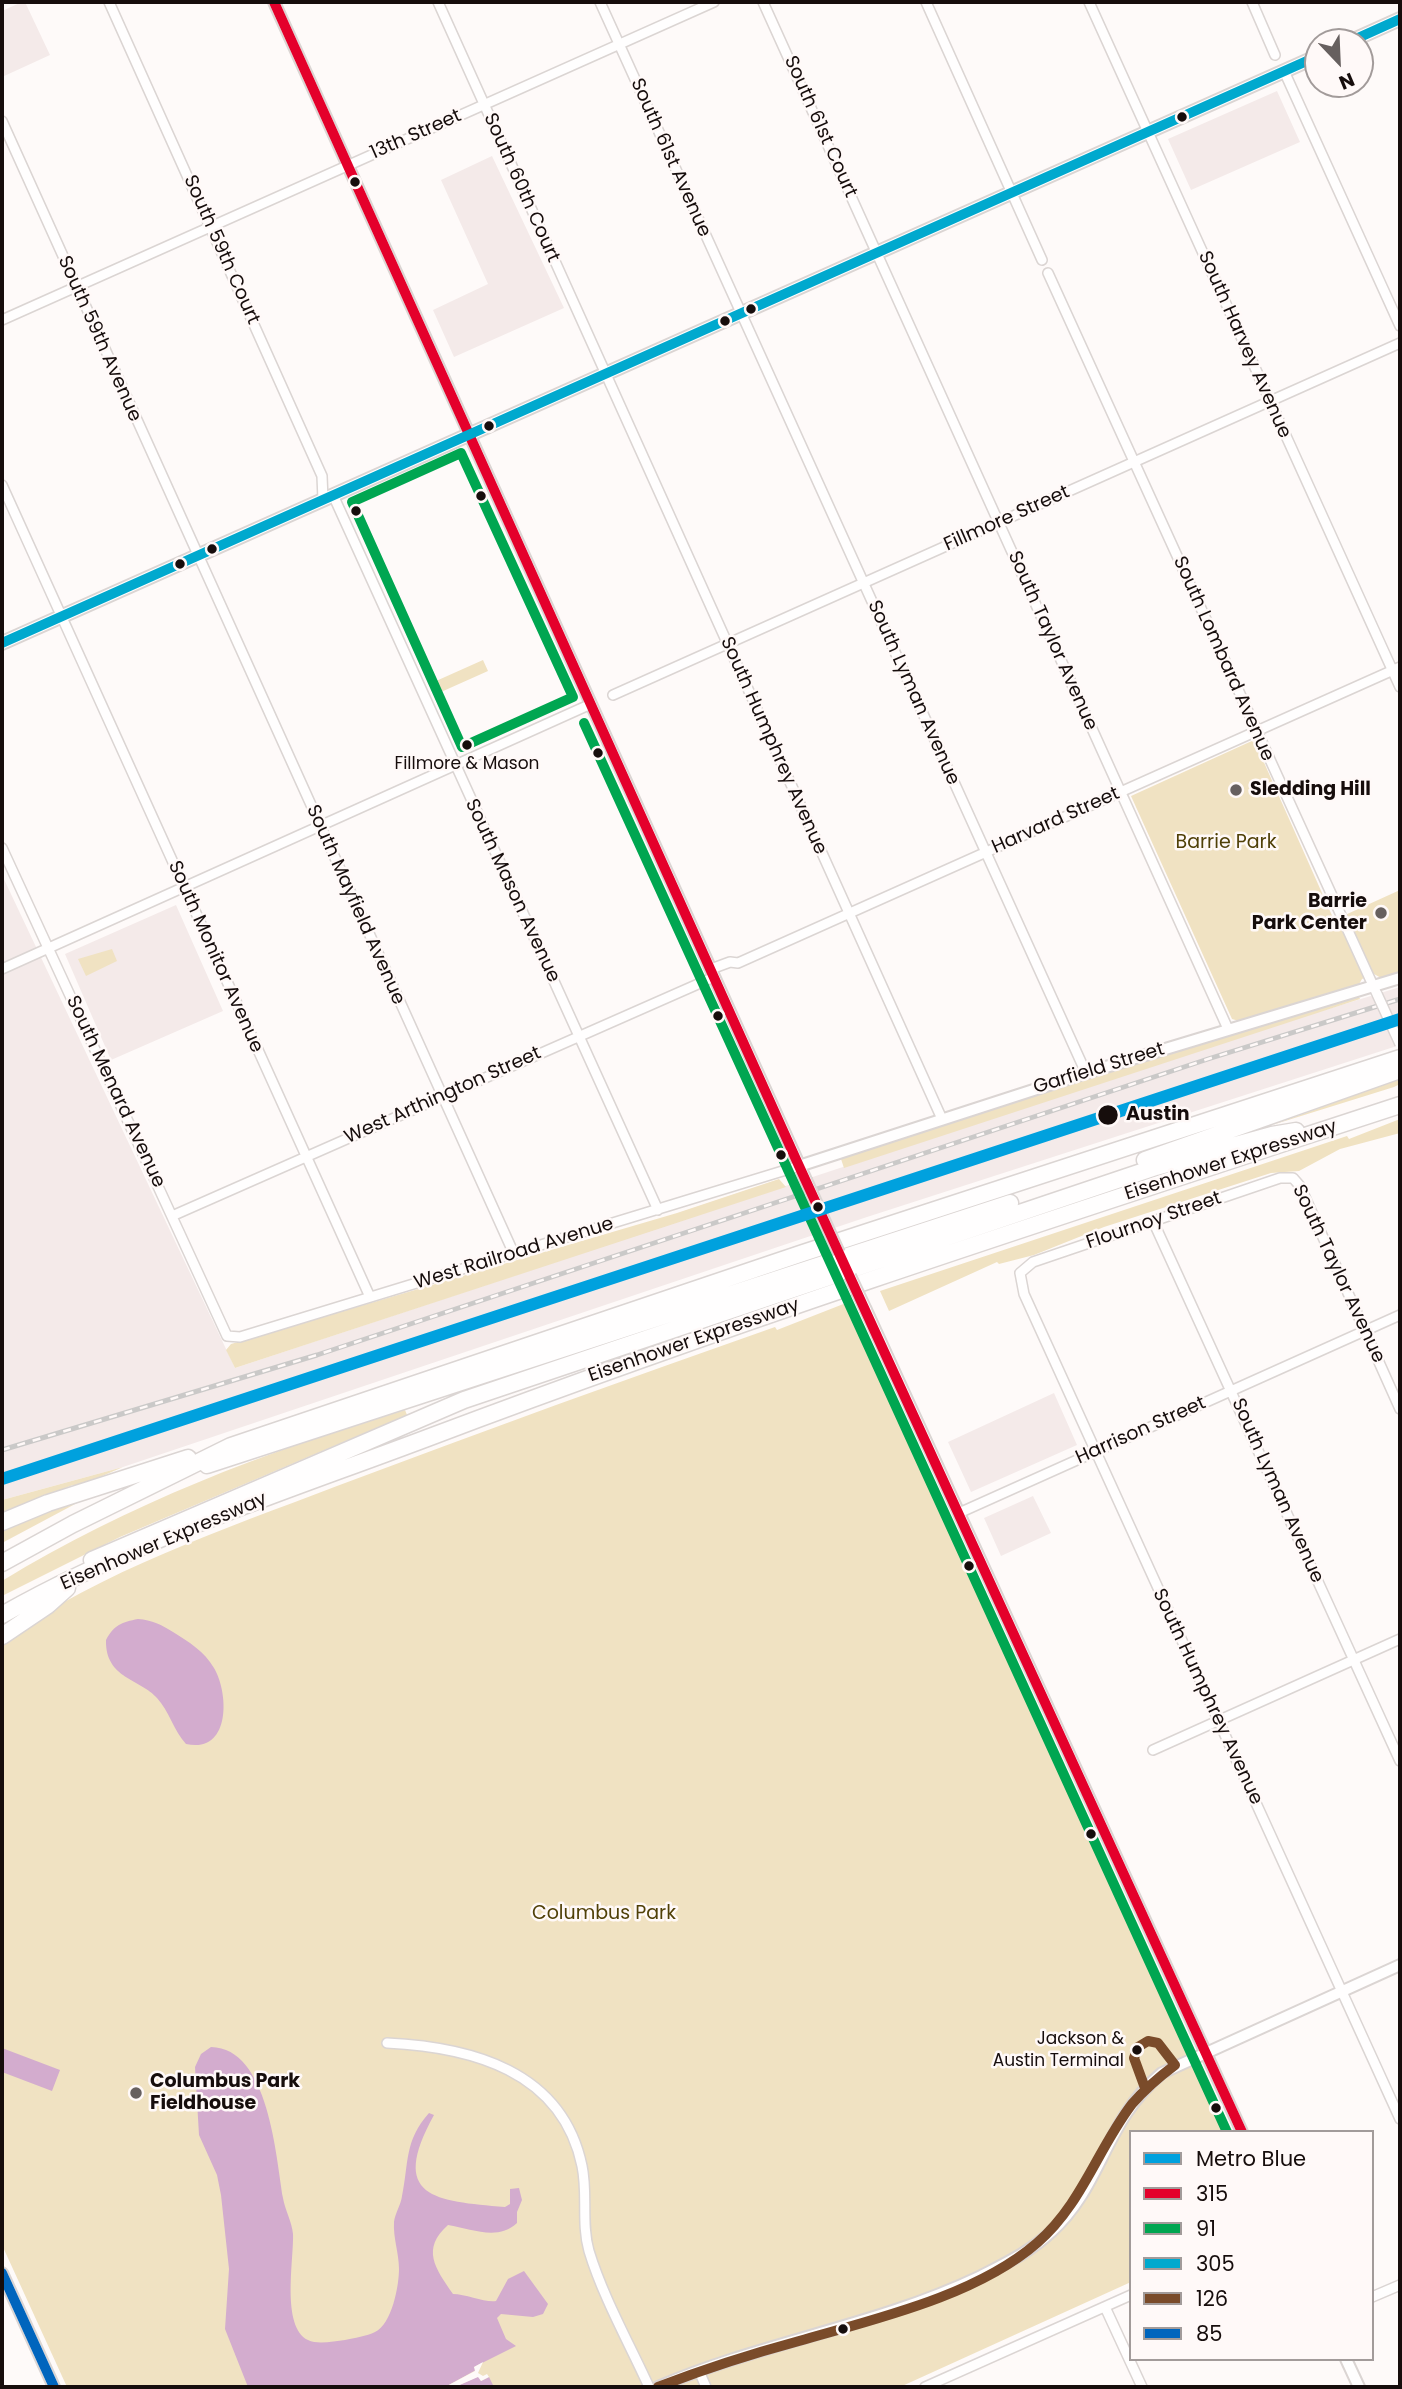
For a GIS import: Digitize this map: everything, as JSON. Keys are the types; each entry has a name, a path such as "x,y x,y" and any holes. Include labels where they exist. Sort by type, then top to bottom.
{"highway":[{"path":"2,1521 155,1466 231,1446 777,1262 1400,1058"},
{"path":"22,1604 66,1572 125,1544 464,1400 1400,1070"},
{"name":"Eisenhower Expressway","path":"2,1615 79,1577 254,1503 585,1379 825,1295 1400,1105"},
{"path":"170,1474 229,1460 1157,1167 1272,1135 1335,1126"},
{"path":"2,1563 170,1474 231,1446"},
{"path":"2,1636 48,1605 79,1577"}],"main road":[{"path":"1374,31 1400,19"},
{"path":"2,643 1304,62"}],"street":[{"name":"South 59th Court","path":"109,2 322,476 328,497"},
{"path":"274,2 799,1166 1241,2130"},
{"name":"South 60th Court","path":"438,2 605,374"},
{"name":"South 61st Avenue","path":"600,2 740,313"},
{"name":"13th Street","path":"2,320 714,2"},
{"name":"South 61st Court","path":"764,2 876,253"},
{"path":"926,2 1042,260"},
{"name":"South Harvey Avenue","path":"1089,2 1269,402 1396,668 1400,687"},
{"path":"1252,2 1275,55"},
{"path":"1284,71 1400,326"},
{"name":"South 59th Avenue","path":"2,121 197,556"},
{"name":"South Taylor Avenue","path":"876,253 1228,1029"},
{"name":"South Lombard Avenue","path":"1048,273 1400,1044"},
{"name":"South Lyman Avenue","path":"740,313 1086,1073"},
{"name":"Fillmore Street","path":"613,695 1400,343"},
{"name":"South Humphrey Avenue","path":"605,374 942,1119"},
{"name":"South Monitor Avenue","path":"2,485 370,1297"},
{"name":"South Mason Avenue","path":"328,497 455,765 658,1210"},
{"name":"South Mayfield Avenue","path":"197,556 514,1254"},
{"name":"Harvard Street","path":"712,973 730,962 738,963 849,914 1396,668"},
{"path":"2,969 591,704"},
{"name":"South Menard Avenue","path":"2,848 227,1336"},
{"name":"West Arthington Street","path":"172,1216 579,1037 712,973"},
{"name":"Garfield Street","path":"799,1166 1228,1029 1375,990 1400,978"},
{"name":"West Railroad Avenue","path":"227,1336 240,1337 799,1166"},
{"name":"Flournoy Street","path":"1020,1273 1033,1262 1280,1178 1293,1178"},
{"name":"South Taylor Avenue","path":"1293,1178 1400,1409"},
{"name":"South Lyman Avenue","path":"1153,1221 1400,1761"},
{"name":"South Humphrey Avenue","path":"1020,1273 1020,1287 1400,2119"},
{"name":"Harrison Street","path":"959,1513 1400,1315"},
{"path":"1153,1750 1400,1639"},
{"path":"658,2387 699,2371 920,2301 963,2284 1023,2253 1052,2231 1078,2201 1119,2121 1138,2095 1162,2073 1205,2051 1400,1965"},
{"path":"387,2043 454,2049 500,2064 521,2076 557,2112 573,2140 582,2164 589,2250 649,2387"},
{"path":"2,2273 54,2387"},
{"path":"1374,2296 1400,2285"},
{"path":"925,2387 1129,2296"},
{"path":"1105,2307 1129,2359"},
{"path":"1130,2361 1142,2387"},
{"path":"1347,2361 1359,2387"},
{"path":"699,2371 706,2387"}],"shaded area":[{"path":"25,2 50,55 2,77 2,11"},
{"path":"1277,91 1300,142 1191,190 1168,139"},
{"path":"492,156 564,308 454,357 433,310 488,284 441,180"},
{"path":"2,875 235,1368 1227,1040 1400,987 1400,1045 867,1217 123,1467 2,1500"},
{"path":"176,905 223,1011 111,1060 65,954"},
{"path":"1054,1393 1077,1445 971,1492 948,1442"},
{"path":"1033,1496 1051,1533 1001,1556 984,1518"},
{"path":"138,1619 157,1623 185,1639 201,1652 214,1668 224,1706 219,1731 211,1740 201,1745 186,1744 157,1698 111,1663 106,1640 109,1635 119,1625"},
{"path":"211,2047 230,2052 246,2065 266,2108 292,2230 292,2308 294,2322 300,2333 308,2340 316,2342 345,2340 375,2332 386,2321 396,2294 399,2276 395,2219 411,2143 429,2113 434,2115 421,2143 416,2164 418,2179 426,2190 458,2202 505,2207 510,2204 510,2189 519,2188 522,2200 517,2212 517,2223 493,2233 448,2225 435,2242 433,2251 436,2267 453,2294 496,2301 508,2279 524,2271 548,2304 543,2314 533,2317 501,2314 497,2318 506,2339 516,2346 474,2367 476,2370 445,2387 248,2387 225,2329 229,2269 221,2195 217,2175 199,2135 195,2067 201,2054"},
{"path":"2,2048 60,2070 52,2091 2,2072"},
{"path":"479,2376 481,2381 489,2377 494,2387 455,2387"}],"green space":[{"path":"483,660 488,671 441,692 436,681"},
{"name":"Barrie Park","path":"1254,740 1334,920 1400,890 1400,974 1381,978 1374,974 1362,979 1358,986 1239,1021 1232,1019 1131,796"},
{"path":"112,949 117,961 86,976 78,959"},
{"path":"1359,997 1360,999 844,1168 841,1159 1103,1073"},
{"path":"1400,1079 1400,1084 1394,1087 1269,1126"},
{"path":"1400,1119 1400,1133 1340,1149 1299,1171 1271,1173 1104,1227 1034,1255 999,1264 997,1262 889,1311 880,1291 1347,1136 1349,1139"},
{"path":"779,1179 786,1187 235,1368 226,1350 231,1344 677,1213"},
{"name":"Columbus Park","path":"846,1303 957,1537 1226,2130 1129,2130 1129,2283 900,2387 67,2387 2,2245 2,1641 81,1593 164,1553 556,1405 775,1327 777,1330"},
{"path":"405,1410 407,1415 120,1537 2,1596 2,1581 50,1553 148,1504 249,1462"},
{"path":"123,1467 75,1488 73,1485 2,1512 2,1500"},
{"path":"75,1499 77,1503 2,1543 2,1530"}],"pier":[{"path":"483,2362 478,2373 483,2376 487,2374 489,2377 481,2381 478,2377 455,2387 445,2387 475,2371 474,2367"}],"railway":[{"path":"2,1450 317,1355 1208,1059 1400,999"}],"metro line":[{"name":"Blue","path":"2,1479 1400,1019"}],"transit line":[{"name":"315","path":"274,2 799,1166 1241,2130"},
{"name":"305","path":"1374,31 1400,19"},
{"name":"305","path":"2,643 1304,62"},
{"name":"91","path":"461,453 573,697 462,747 352,502 461,453"},
{"name":"91","path":"584,723 1226,2130"},
{"name":"126","path":"1145,2088 1134,2058 1138,2047 1148,2041 1158,2043 1175,2065"},
{"name":"126","path":"658,2387 745,2357 924,2304 985,2278 1012,2262 1053,2228 1078,2194 1132,2104 1152,2083 1175,2065"},
{"name":"85","path":"2,2273 54,2387"}],"place":[{"name":"Fillmore & Mason","path":"467,745"},
{"name":"Sledding Hill","path":"1236,790"},
{"name":"Barrie Park Center","path":"1381,913"},
{"name":"Austin","path":"1108,1115"},
{"name":"Jackson & Austin Terminal","path":"1137,2050"},
{"name":"Columbus Park Fieldhouse","path":"136,2093"}]}
